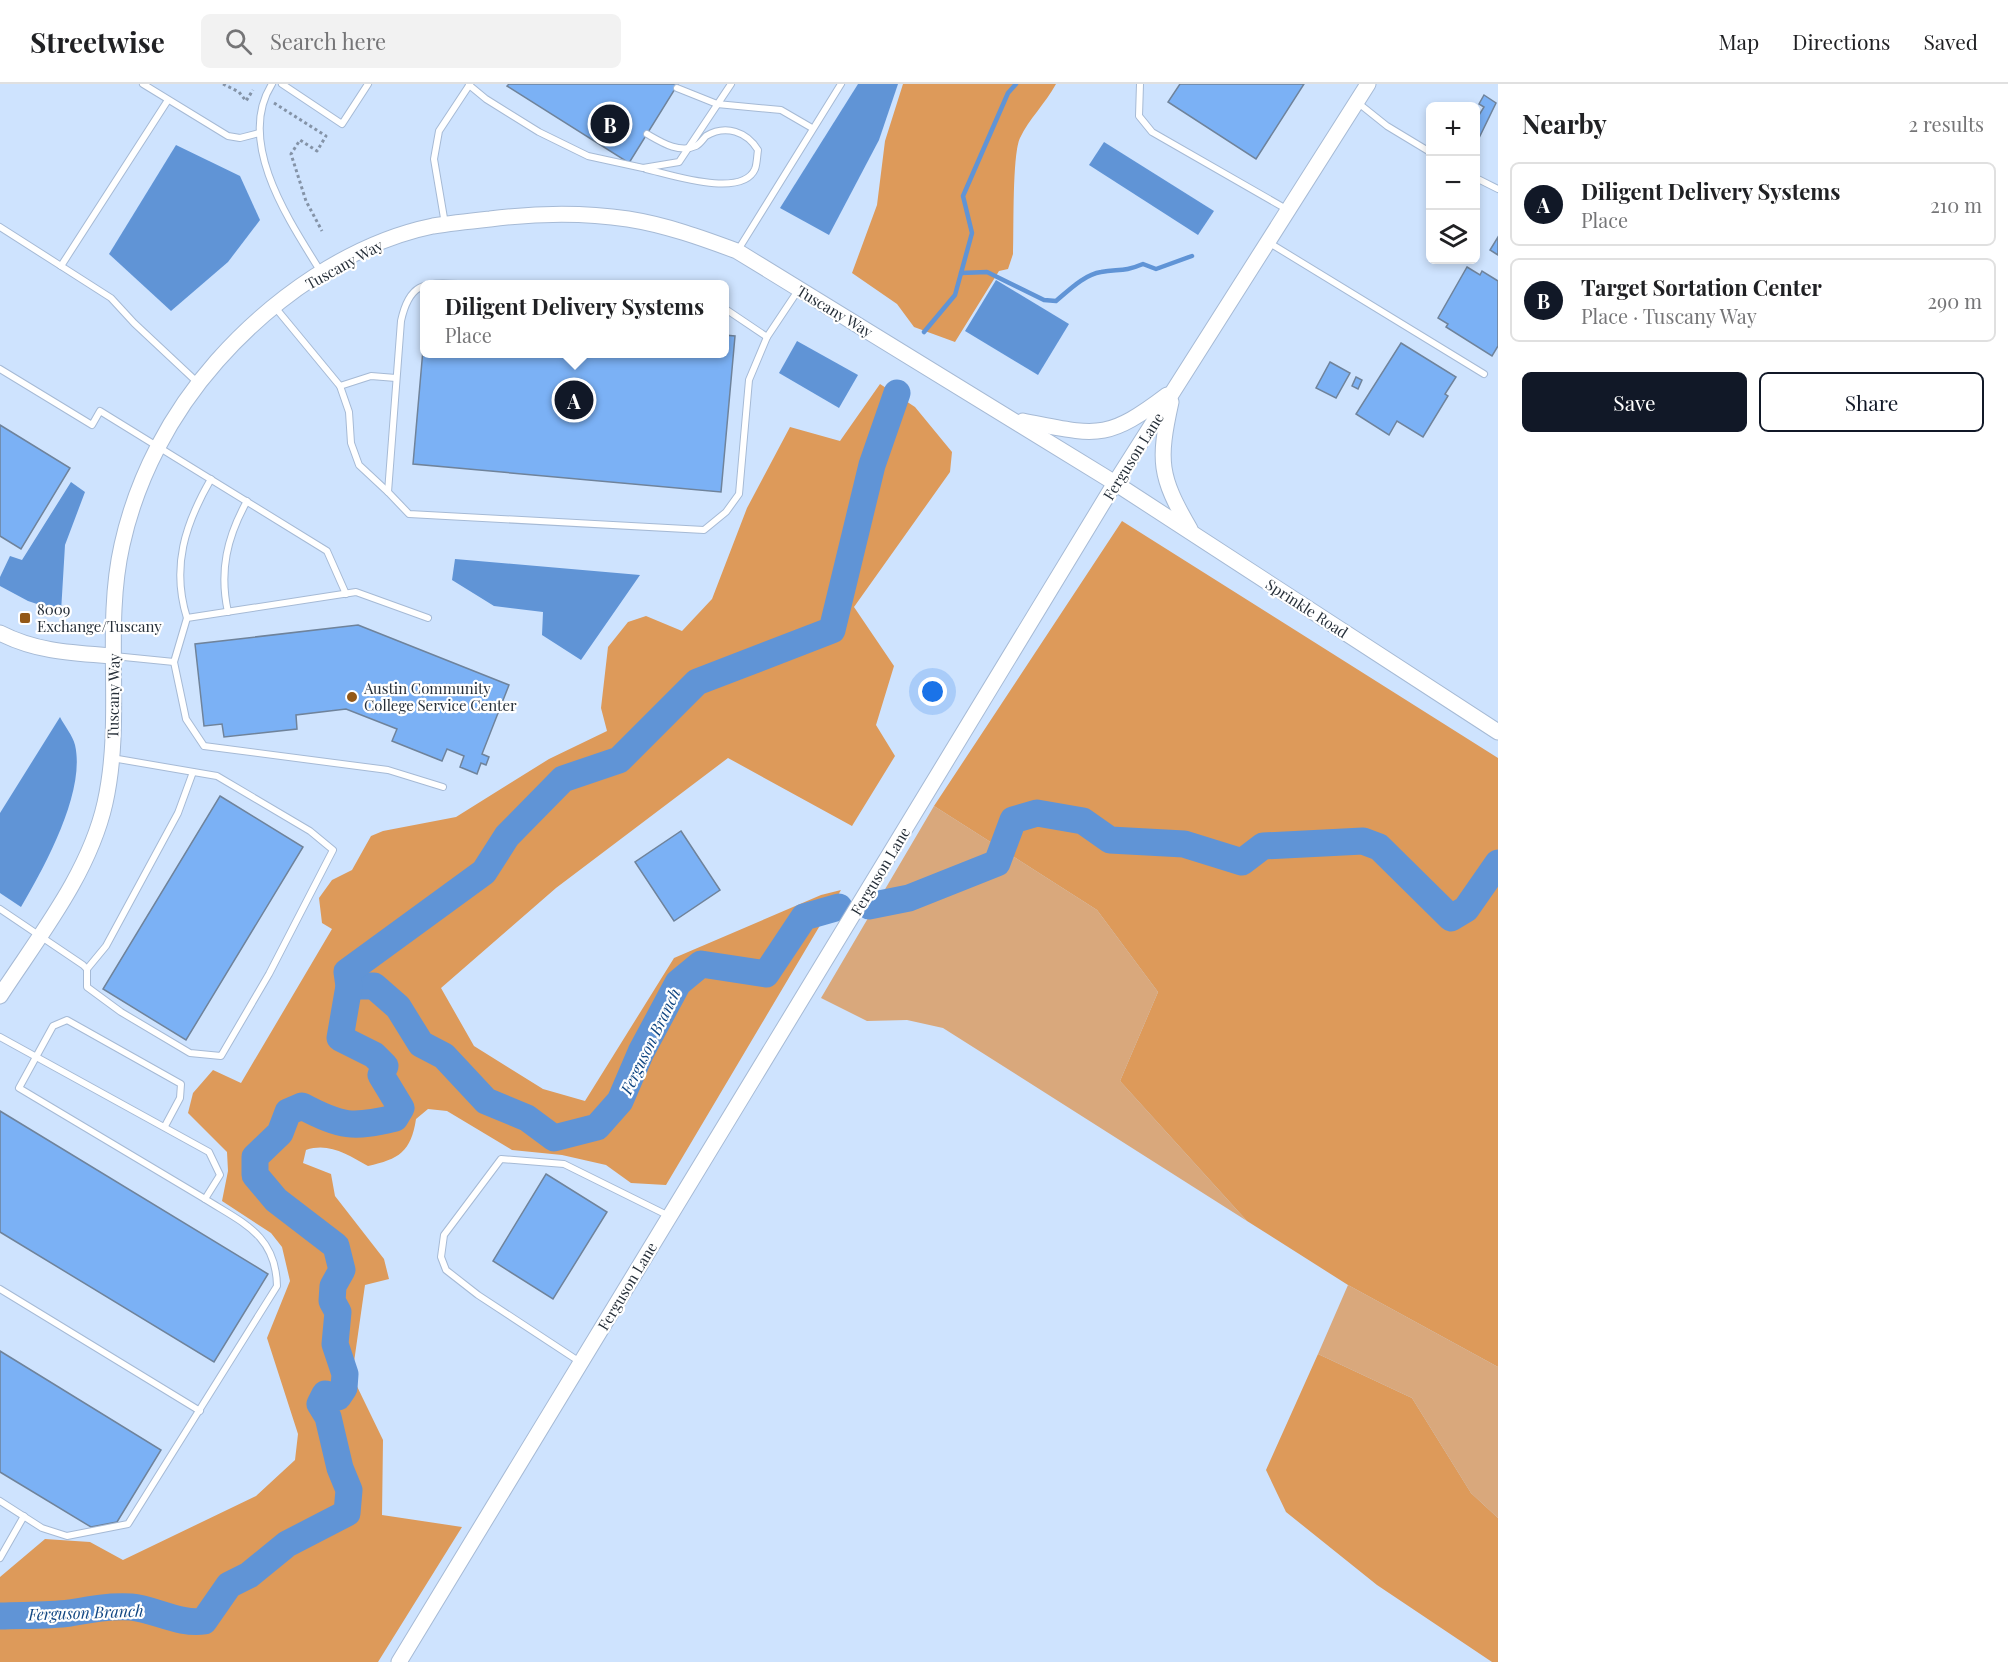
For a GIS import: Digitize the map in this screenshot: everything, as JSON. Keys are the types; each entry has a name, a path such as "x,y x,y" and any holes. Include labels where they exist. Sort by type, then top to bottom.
{"street":[{"name":"Ferguson Lane","path":"399,1662 1116,483 1368,84"},
{"name":"Tuscany Way","path":"0,996 40,935 92,846 105,802 111,758 116,588 122,544 139,488 158,446 198,382 240,335 274,306 321,273 381,242 445,225 530,214 579,214 651,224 685,232 737,251 1116,483"},
{"path":"1012,419 1097,433 1112,430 1136,419 1174,390"},
{"path":"1174,390 1162,443 1162,465 1173,498 1193,534"},
{"name":"Sprinkle Road","path":"1116,483 1498,732"},
{"path":"0,633 22,643 54,652 113,656"}],"lane":[{"path":"143,84 228,136 240,138 259,133"},
{"path":"282,84 342,124 368,84"},
{"path":"445,225 434,159 439,131 470,84 486,99 539,132 588,156 708,183 729,184 746,179 755,170 758,150 750,138 727,129 707,136 695,146 674,148 647,134"},
{"path":"642,168 679,162 731,84"},
{"path":"737,251 841,84"},
{"path":"1140,84 1139,116 1152,132 1288,210"},
{"path":"272,85 259,112 259,133 276,194 321,273"},
{"path":"677,87 717,104 781,110 812,128"},
{"path":"61,266 168,100"},
{"path":"1357,102 1387,126 1426,149"},
{"path":"1480,180 1498,189"},
{"path":"0,227 111,298 134,324 198,382"},
{"path":"1267,241 1484,374"},
{"path":"388,492 396,378 405,303 413,290 420,286"},
{"path":"274,306 339,386 349,412 351,443 359,465 410,514 704,530 726,512 739,494 749,380 767,337 799,289"},
{"path":"729,311 767,337"},
{"path":"0,369 92,425 100,411 327,552 346,594"},
{"path":"339,386 371,376 396,378"},
{"path":"212,479 193,510 182,549 179,593 187,618 174,662 186,719 204,746 388,770 443,787"},
{"path":"228,612 224,592 225,553 234,524 246,501"},
{"path":"187,618 356,592 428,618"},
{"path":"113,656 174,662"},
{"path":"111,758 217,776 310,831 333,850 269,974 221,1056 190,1053 121,1012 87,987 87,969 106,946 167,833 193,772"},
{"path":"0,909 87,969"},
{"path":"0,1501 42,1528 67,1536 128,1524 277,1286 277,1268 261,1235 204,1198 19,1088 53,1026 68,1020 181,1084 180,1098 165,1126"},
{"path":"0,1037 209,1152 220,1174 204,1198"},
{"path":"581,1363 478,1295 446,1270 441,1257 444,1235 501,1158 564,1164 670,1216"},
{"path":"0,1290 200,1411"},
{"path":"0,1558 24,1515"}],"path":[{"path":"223,84 239,92 246,101 253,90"},
{"path":"274,103 326,136 317,151 300,140 291,154 306,201 322,231"}],"shaded area":[{"path":"903,84 1056,84 1032,118 1017,147 1013,254 1008,269 999,271 955,342 914,327 897,304 852,273 877,205 885,141"},
{"path":"880,384 915,407 952,452 950,472 854,607 894,666 876,725 895,756 852,826 728,758 556,888 441,988 474,1046 543,1089 585,1101 674,958 821,895 841,890 666,1185 631,1183 606,1165 562,1155 512,1150 447,1111 428,1109 416,1119 407,1147 388,1160 368,1166 346,1154 330,1149 306,1150 303,1163 331,1174 335,1196 384,1259 389,1279 365,1285 352,1376 383,1440 382,1515 462,1527 378,1662 0,1662 0,1577 45,1539 90,1542 123,1560 256,1496 295,1460 298,1434 267,1338 290,1281 282,1247 271,1233 222,1201 228,1171 227,1152 188,1113 193,1093 213,1070 241,1083 332,929 322,923 319,898 332,880 352,870 371,836 383,831 456,817 549,759 607,731 601,708 608,647 628,622 646,616 682,631 712,599 747,508 790,427 840,441"},
{"path":"1122,521 1498,758 1498,1367 1348,1285 1247,1221 1120,1081 1158,992 1097,910 934,806"},
{"path":"934,806 1097,910 1158,992 1120,1081 1247,1221 943,1028 907,1020 867,1021 821,998"},
{"path":"1348,1285 1498,1367 1498,1518 1471,1493 1412,1398 1318,1354"},
{"path":"1318,1354 1412,1398 1471,1493 1498,1518 1498,1662 1492,1662 1377,1585 1286,1512 1266,1470"}],"water":[{"path":"858,84 898,84 879,140 829,235 780,208"},
{"path":"1104,142 1214,211 1198,235 1089,165"},
{"path":"176,145 240,176 260,220 228,262 171,311 109,254"},
{"path":"996,280 1069,324 1038,375 965,331"},
{"path":"797,341 858,375 839,408 779,373"},
{"path":"71,482 85,492 65,545 61,612 28,601 0,586 0,577 10,556 22,560"},
{"path":"455,559 640,575 581,660 542,635 543,612 494,606 452,580"},
{"path":"60,717 75,745 77,764 74,785 61,829 41,872 21,907 0,893 0,813"}],"building":[{"path":"509,84 678,84 629,163 507,86"},
{"path":"1180,84 1304,84 1256,159 1168,102"},
{"path":"1484,95 1496,103 1480,136 1480,114 1484,107 1480,102"},
{"path":"1498,237 1498,255 1490,250"},
{"path":"1467,267 1480,275 1482,271 1498,281 1498,346 1492,356 1446,327 1448,324 1438,318"},
{"path":"729,335 735,336 721,492 413,464 422,358 729,358"},
{"path":"1401,343 1456,377 1445,394 1448,396 1423,437 1397,421 1389,435 1356,414"},
{"path":"1330,362 1350,373 1336,398 1316,388"},
{"path":"1356,377 1362,380 1358,389 1352,386"},
{"path":"0,425 70,468 21,549 0,536"},
{"name":"Austin Community College Service Center","path":"358,625 509,685 482,754 489,757 486,765 481,763 477,774 460,767 464,756 447,749 442,761 392,741 397,729 346,709 296,715 297,729 224,737 222,724 204,726 195,644"},
{"path":"220,796 303,847 186,1040 103,989"},
{"path":"681,831 720,890 674,921 635,862"},
{"path":"0,1111 268,1274 214,1362 0,1232"},
{"path":"546,1174 607,1212 553,1299 493,1261"},
{"path":"0,1351 161,1450 117,1522 91,1527 0,1472"}],"waterway":[{"path":"924,332 955,295 972,233 963,196 1008,93 1016,84"},
{"path":"961,273 987,272 1044,300 1056,301 1095,273 1143,264 1156,269 1192,256"},
{"name":"Ferguson Branch","path":"0,1616 53,1615 107,1607 131,1607 186,1621 204,1621 229,1585 249,1575 287,1544 347,1513 349,1490 340,1468 328,1417 320,1404 325,1394 338,1397 344,1388 345,1374 335,1344 338,1312 332,1301 333,1286 342,1270 336,1246 276,1200 255,1175 255,1157 280,1133 288,1112 302,1106 327,1118 347,1124 395,1118 401,1108 381,1075 385,1066 374,1055 340,1038 349,986 347,972 484,872 507,836 563,779 619,760 697,682 832,630 872,465 897,393"},
{"name":"Ferguson Branch","path":"869,906 909,898 997,863 1013,820 1037,813 1083,821 1110,840 1184,844 1242,862 1263,846 1363,841 1379,847 1451,918 1466,909 1498,863"},
{"name":"Ferguson Branch","path":"349,986 374,986 398,1007 421,1044 444,1056 486,1101 527,1118 554,1138 597,1127 620,1101 641,1052 678,983 701,964 766,974 804,917 839,907"}],"place":[{"name":"Target Sortation Center","path":"610,124"},
{"name":"Diligent Delivery Systems","path":"574,400"},
{"name":"8009 Exchange/Tuscany","path":"25,618"},
{"name":"Austin Community College Service Center","path":"352,697"}]}
